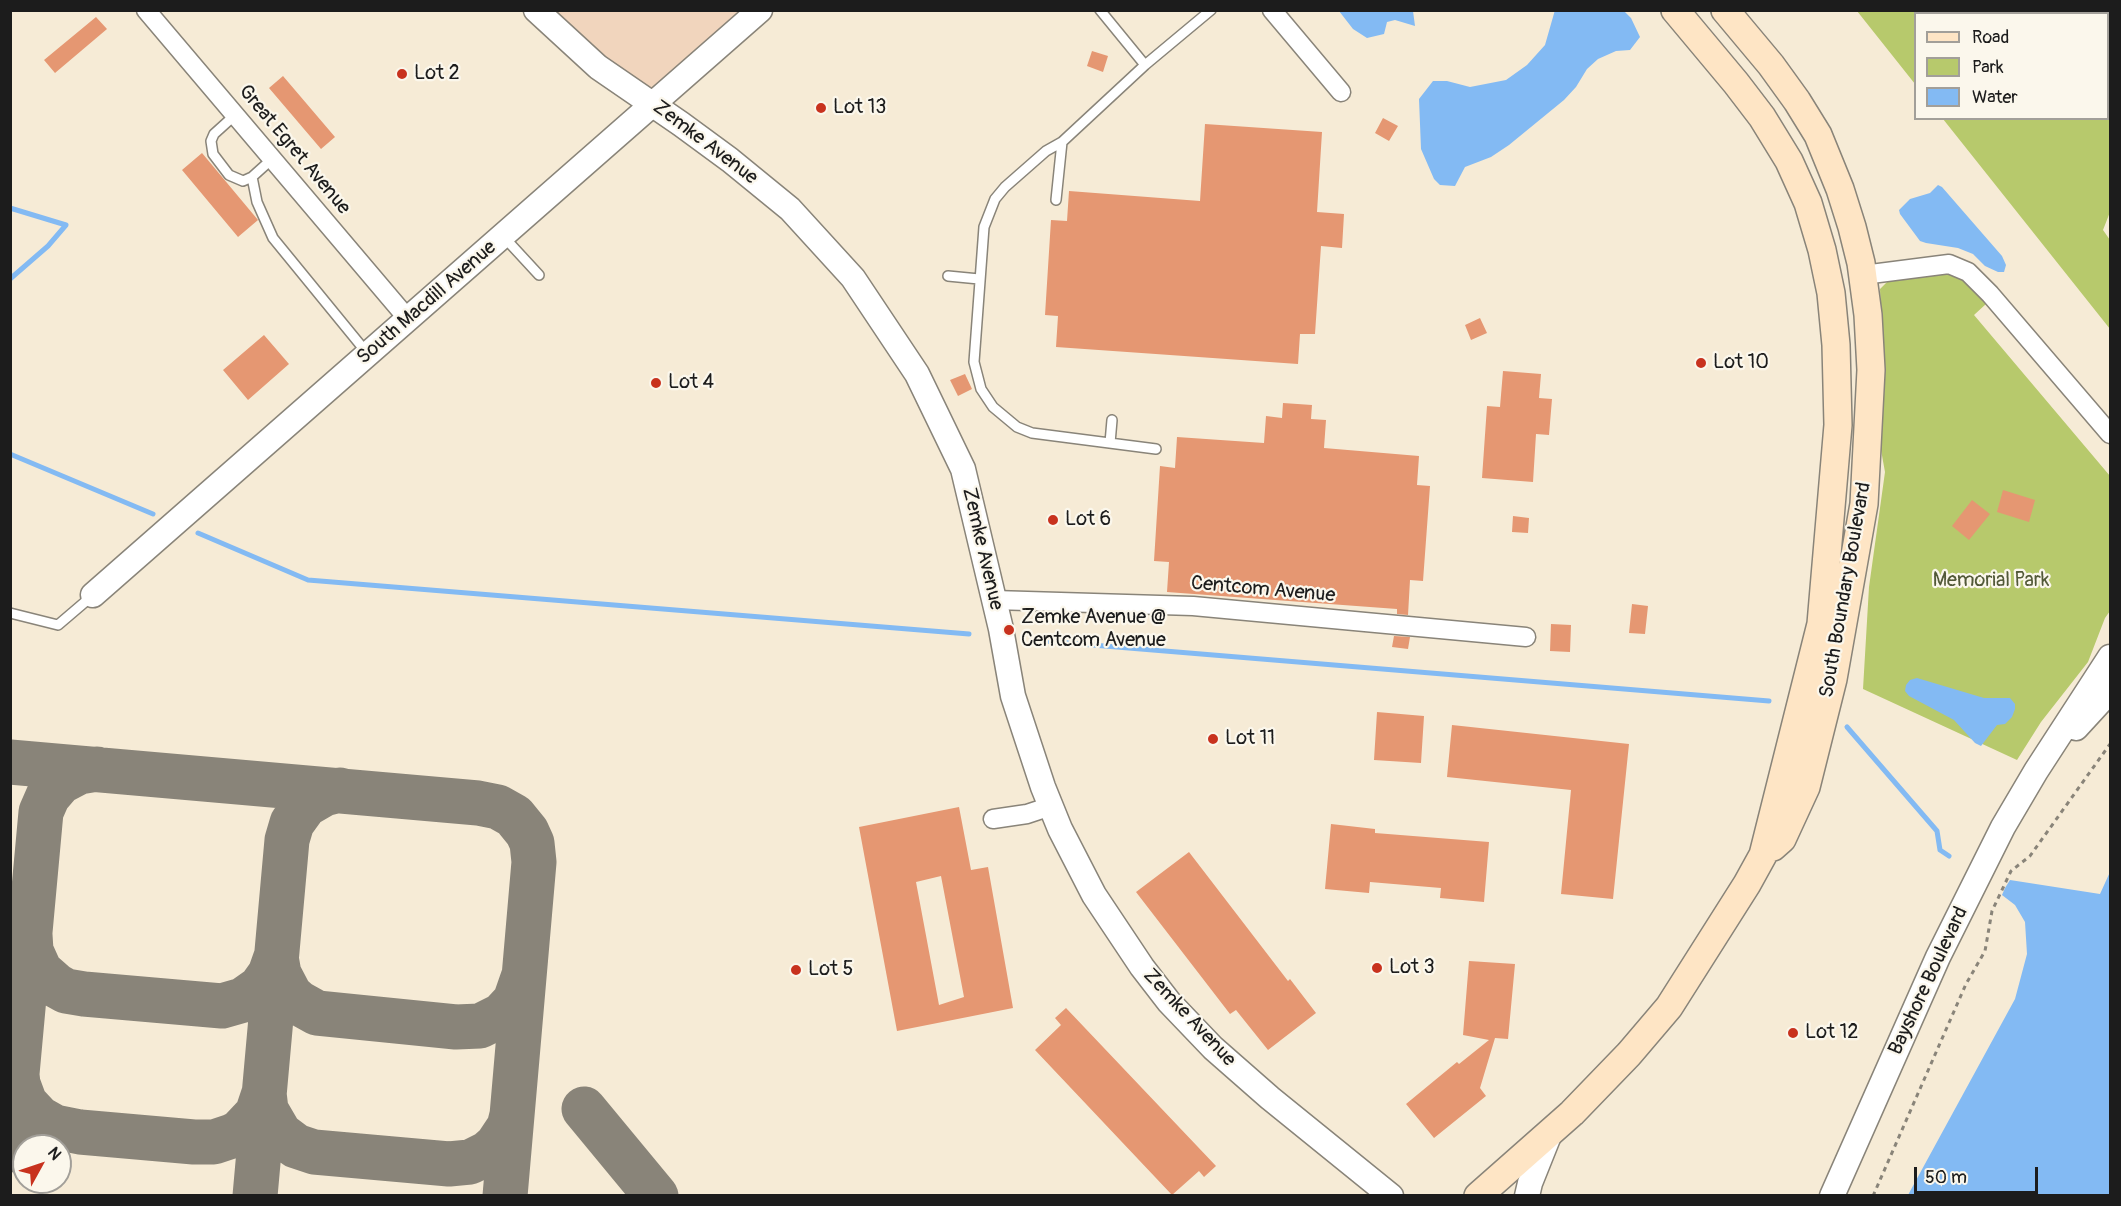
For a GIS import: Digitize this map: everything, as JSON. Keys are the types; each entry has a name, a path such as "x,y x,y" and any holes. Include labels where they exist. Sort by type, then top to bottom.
{"main road":[{"name":"South Boundary Boulevard","path":"1478,1196 1550,1133 1629,1054 1669,1007 1722,926 1763,855 1821,624 1838,425 1836,345 1829,283 1822,250 1808,202 1789,161 1761,117 1708,48 1675,10"},
{"name":"South Boundary Boulevard","path":"1725,10 1797,101 1818,135 1846,208 1863,274 1869,315 1871,370 1864,504 1833,679 1806,787 1782,839 1763,855"}],"street":[{"name":"Great Egret Avenue","path":"146,10 408,320"},
{"name":"Zemke Avenue","path":"536,10 598,67 654,104 730,160 790,209 853,278 917,374 963,469 994,600 1013,696 1060,829 1094,896 1142,967 1169,1002 1212,1048 1391,1196"},
{"name":"South Macdill Avenue","path":"93,595 760,10"},
{"path":"1272,10 1341,92"},
{"path":"1863,274 1949,264 1968,272 1990,294 2110,434"},
{"name":"Centcom Avenue","path":"994,600 1193,606 1526,637"},
{"name":"Bayshore Boulevard","path":"1832,1196 1938,957 2003,827 2036,771 2110,657"},
{"name":"Bayshore Boulevard","path":"2036,771 2110,691"},
{"path":"993,819 1027,814 1051,806"},
{"path":"1527,1196 1550,1133"}],"lane":[{"path":"1100,10 1145,65"},
{"path":"1156,449 1032,433 1017,427 993,407 981,389 974,362 984,227 995,199 1005,187 1046,151 1062,142 1145,65 1211,10"},
{"path":"235,116 214,134 211,141 213,154 229,175 243,181 252,177 272,159"},
{"path":"1056,200 1062,142"},
{"path":"252,177 256,202 273,238 368,355"},
{"path":"503,236 539,275"},
{"path":"948,276 979,279"},
{"path":"1110,443 1112,420"},
{"path":"10,613 58,625 93,595"}],"path":[{"path":"1873,1196 1966,984 1985,951 1992,911 2011,871 2030,856 2110,744"}],"shaded area":[{"path":"536,11 760,11 654,104"}],"green space":[{"path":"1857,11 2110,11 2110,212 2103,230 2110,240 2110,329 1944,120 2109,120 2109,12 1914,12 1914,83"},
{"name":"Memorial Park","path":"1948,273 1959,276 1985,301 1986,304 1974,315 2110,476 2110,611 2105,618 2088,662 2041,722 2017,760 1863,689 1869,587 1885,472 1881,450 1883,375 1880,289 1889,280"}],"water":[{"path":"1555,10 1624,11 1631,18 1640,37 1630,50 1616,51 1598,59 1587,69 1576,87 1564,100 1509,145 1491,157 1465,167 1455,186 1440,185 1434,179 1421,149 1419,99 1433,81 1447,81 1470,87 1506,80 1527,65 1545,45"},
{"path":"1339,11 1413,11 1415,26 1395,20 1387,22 1384,34 1367,38 1353,29"},
{"path":"1938,185 2002,256 2006,265 2004,272 1998,272 1985,266 1973,254 1958,248 1920,241 1899,210 1910,199 1930,193"},
{"path":"1917,678 1984,698 2010,698 2015,704 2015,709 2012,717 2005,724 1997,725 1981,746 1975,743 1954,720 1909,696 1905,691 1906,685 1910,680"},
{"path":"2110,872 2110,1195 1908,1195 2015,999 2027,954 2025,922 2015,905 2002,895 2010,880 2100,894"}],"building":[{"path":"96,17 107,29 55,73 44,60"},
{"path":"1092,51 1108,56 1103,72 1087,66"},
{"path":"283,76 335,137 321,149 269,88"},
{"path":"1383,118 1398,126 1389,141 1375,133"},
{"path":"1205,124 1322,132 1317,212 1344,214 1342,248 1321,246 1315,334 1300,334 1298,364 1056,347 1058,316 1045,315 1051,220 1067,221 1069,191 1200,201"},
{"path":"202,153 258,220 238,237 182,170"},
{"path":"1480,318 1487,333 1471,340 1465,325"},
{"path":"264,335 289,364 248,400 223,370"},
{"path":"1503,371 1541,374 1539,398 1552,399 1549,435 1536,434 1533,482 1482,478 1487,406 1500,407"},
{"path":"965,374 972,389 958,396 950,380"},
{"path":"1283,403 1312,405 1311,419 1326,420 1324,448 1419,456 1417,485 1430,486 1423,581 1410,580 1408,615 1397,614 1397,609 1167,592 1169,562 1154,561 1160,466 1175,468 1177,437 1264,443 1266,416 1282,418"},
{"path":"2003,490 2035,500 2029,522 1997,512"},
{"path":"1972,500 1990,514 1969,540 1952,526"},
{"path":"1513,516 1529,518 1528,533 1512,532"},
{"path":"1632,604 1648,606 1645,634 1629,633"},
{"path":"1551,624 1571,625 1570,652 1550,651"},
{"path":"1394,636 1410,637 1408,649 1392,647"},
{"path":"1377,712 1424,716 1421,763 1374,760"},
{"path":"1452,725 1629,744 1613,899 1561,894 1571,790 1447,777"},
{"path":"959,807 971,870 988,867 1013,1008 897,1031 859,827","holes":["941,876 964,997 939,1005 916,882"]},
{"path":"1331,824 1375,829 1375,833 1489,842 1484,902 1440,898 1441,888 1370,882 1369,893 1325,889"},
{"path":"1189,852 1288,981 1290,979 1316,1013 1268,1050 1236,1010 1230,1014 1136,892"},
{"path":"1469,961 1515,964 1508,1039 1495,1038 1480,1088 1486,1096 1434,1138 1406,1104 1457,1062 1459,1064 1489,1040 1463,1035"},
{"path":"1066,1008 1216,1166 1204,1177 1199,1171 1172,1195 1035,1050 1061,1025 1055,1018"}],"waterway":[{"path":"10,208 66,225 48,246 10,279"},
{"path":"10,454 153,514"},
{"path":"198,533 308,580 969,634"},
{"path":"1032,640 1769,701"},
{"path":"1847,727 1937,831 1940,850 1949,856"}],"taxiway":[{"path":"10,762 478,803 498,807 514,816 527,832 532,843 534,862 505,1196"},
{"path":"10,1150 41,812 48,796 60,782 79,772 97,769"},
{"path":"255,1196 287,840 292,823 305,805 324,794 340,790"},
{"path":"30,935 31,951 40,971 66,991 84,994 222,1006 243,1000 260,988 270,974 276,957"},
{"path":"276,957 279,974 290,995 317,1013 456,1027 480,1026 502,1015 515,1001 523,978"},
{"path":"17,1075 25,1103 39,1118 55,1127 80,1132 194,1142 214,1142 240,1132 257,1114 264,1093"},
{"path":"264,1093 266,1110 280,1134 296,1146 314,1152 449,1164 470,1162 488,1153 497,1145 509,1127 512,1115"},
{"path":"584,1109 656,1196"}],"place":[{"name":"Lot 2","path":"402,74"},
{"name":"Lot 13","path":"821,108"},
{"name":"Lot 10","path":"1701,363"},
{"name":"Lot 4","path":"656,383"},
{"name":"Lot 6","path":"1053,520"},
{"name":"Zemke Avenue @ Centcom Avenue","path":"1009,630"},
{"name":"Lot 11","path":"1213,739"},
{"name":"Lot 3","path":"1377,968"},
{"name":"Lot 5","path":"796,970"},
{"name":"Lot 12","path":"1793,1033"}]}
